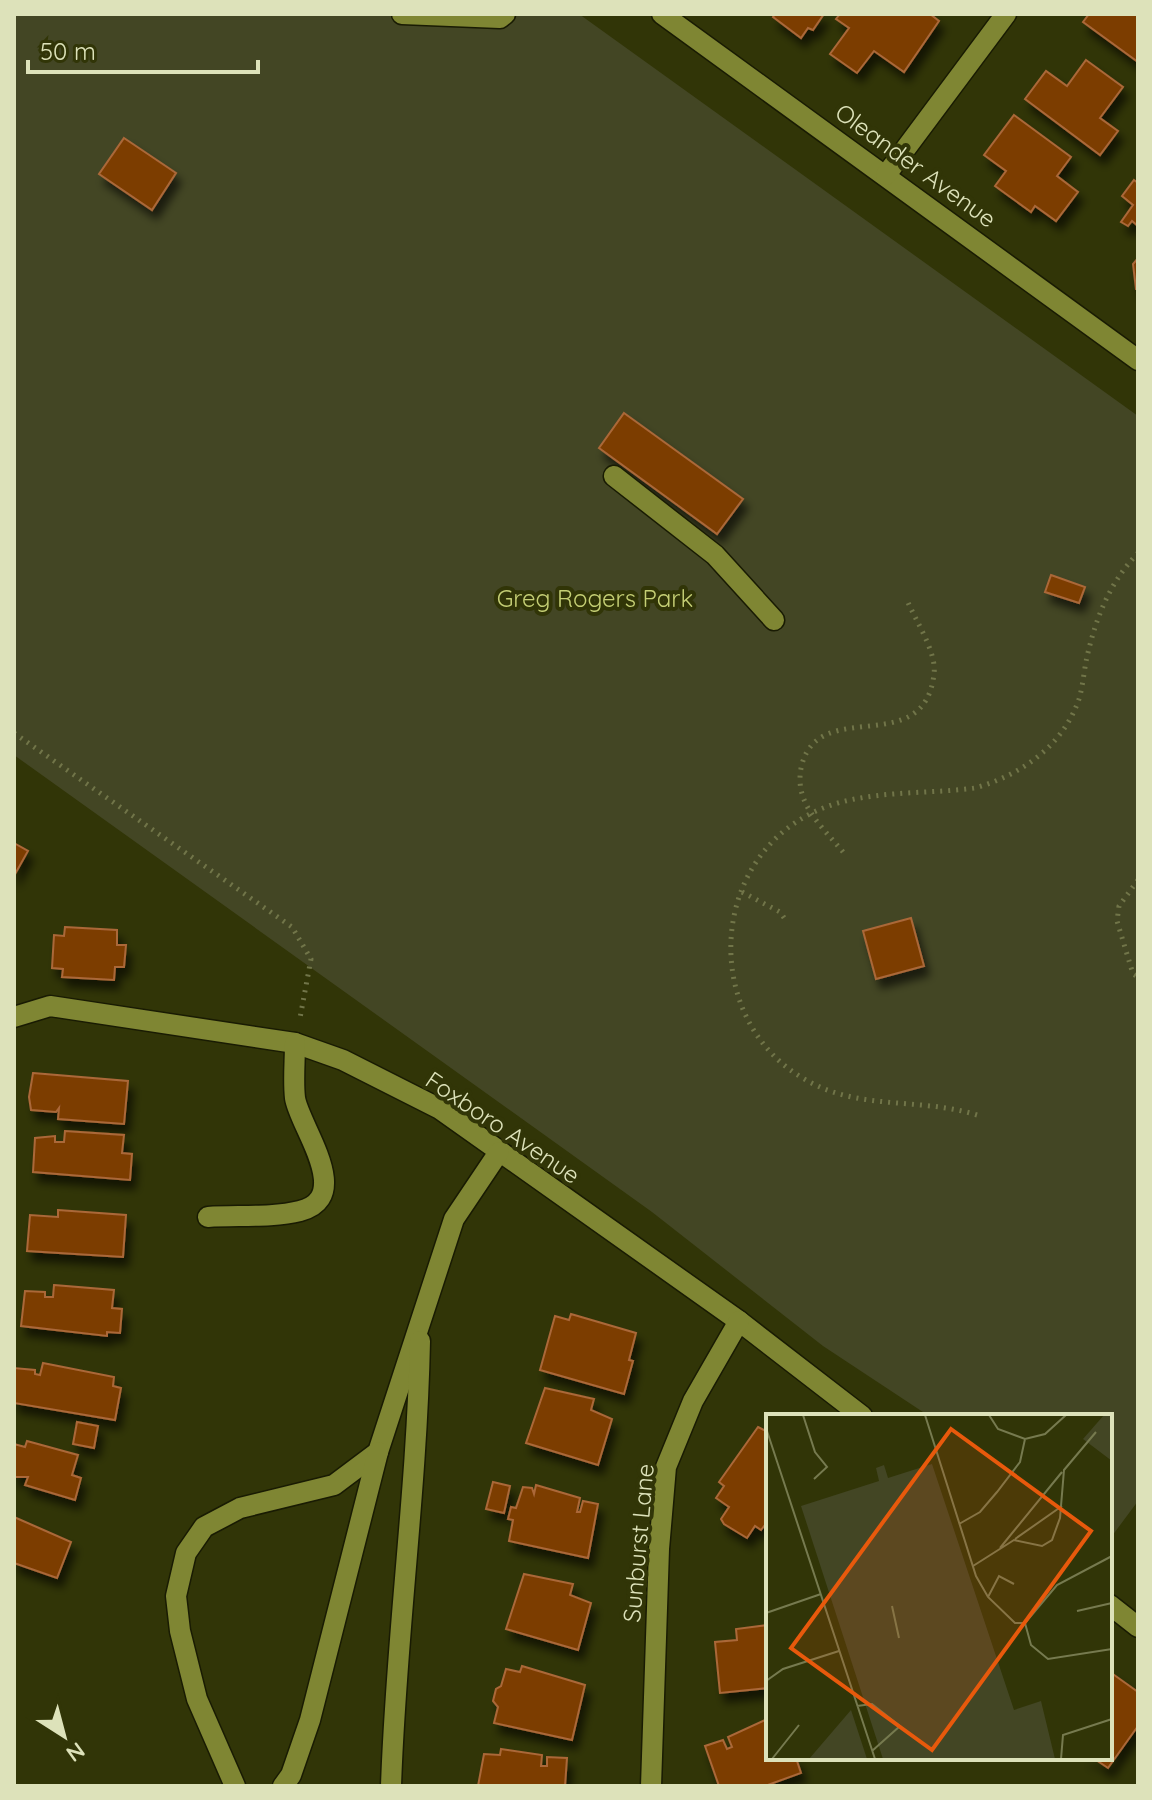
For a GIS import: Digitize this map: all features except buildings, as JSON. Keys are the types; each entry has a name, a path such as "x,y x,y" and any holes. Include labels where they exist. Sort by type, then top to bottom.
{"street":[{"path":"402,14 500,18 505,14"},
{"name":"Oleander Avenue","path":"662,14 1138,360"},
{"path":"886,175 1006,14"},
{"path":"614,476 715,555 774,620"},
{"name":"Foxboro Avenue","path":"14,1017 50,1006 295,1043 343,1060 440,1109 739,1321 859,1414"},
{"path":"208,1217 302,1210 316,1200 325,1181 319,1155 295,1101 295,1043"},
{"path":"283,1786 291,1775 310,1720 378,1452 454,1219 499,1152"},
{"path":"391,1786 393,1714 418,1441 420,1321"},
{"name":"Sunburst Lane","path":"651,1786 659,1549 666,1467 693,1401 739,1321"},
{"path":"235,1786 197,1699 180,1631 176,1596 186,1553 204,1527 240,1508 334,1485 378,1452"},
{"path":"1112,1607 1138,1627"}],"path":[{"path":"977,1115 934,1104 852,1100 806,1081 773,1056 748,1024 733,985 729,944 742,892 765,848 810,814 837,802 975,788 1006,777 1034,760 1068,722 1079,699 1099,612 1123,569 1138,553"},
{"path":"843,852 810,814 800,796 798,777 804,756 818,737 850,727 882,727 912,715 930,693 935,671 907,600"},
{"path":"14,733 292,927 311,959 295,1043"},
{"path":"1138,880 1119,906 1117,921 1133,974 1138,977"},
{"path":"742,892 780,912 787,922"}],"green space":[{"name":"Greg Rogers Park","path":"14,14 579,14 1138,416 1138,1501 1112,1536 1112,1414 926,1414 823,1346 652,1212 14,755"}]}
